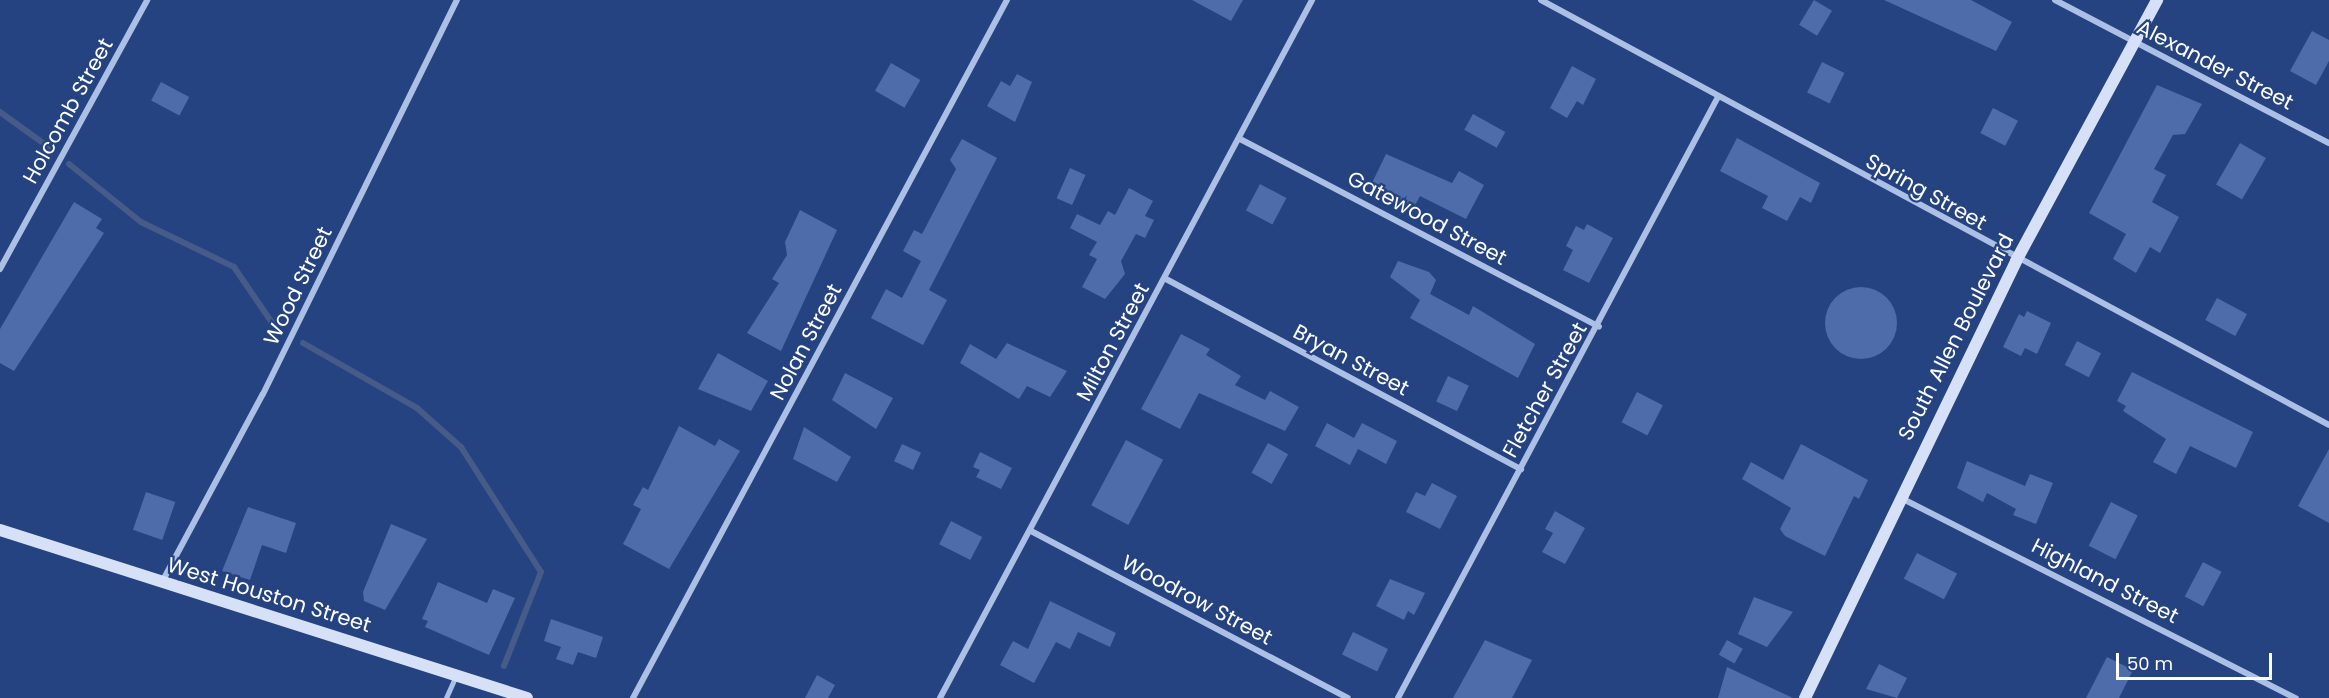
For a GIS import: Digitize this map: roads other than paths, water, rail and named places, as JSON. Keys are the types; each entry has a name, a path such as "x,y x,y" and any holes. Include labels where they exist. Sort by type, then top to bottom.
{"street":[{"name":"Holcomb Street","path":"0,269 147,0"},
{"name":"Wood Street","path":"162,582 263,394 457,0"},
{"name":"Nolan Street","path":"633,698 1007,0"},
{"name":"Milton Street","path":"940,698 1166,279 1312,0"},
{"name":"Spring Street","path":"1541,0 2016,261 2329,425"},
{"name":"Alexander Street","path":"2055,0 2329,143"},
{"name":"South Allen Boulevard","path":"1804,698 1898,496 2016,261 2157,0"},
{"name":"Fletcher Street","path":"1398,698 1599,327 1718,97"},
{"name":"Gatewood Street","path":"1239,139 1599,327"},
{"name":"Bryan Street","path":"1166,279 1521,470"},
{"name":"Highland Street","path":"1898,496 2296,698"},
{"name":"West Houston Street","path":"0,530 457,674 526,698"},
{"name":"Woodrow Street","path":"1031,531 1348,698"}],"lane":[{"path":"446,698 457,674"}],"waterway":[{"path":"0,112 50,148"},
{"path":"69,164 141,222 234,267 277,330"},
{"path":"303,343 417,408 461,447 541,572 504,666"}]}
